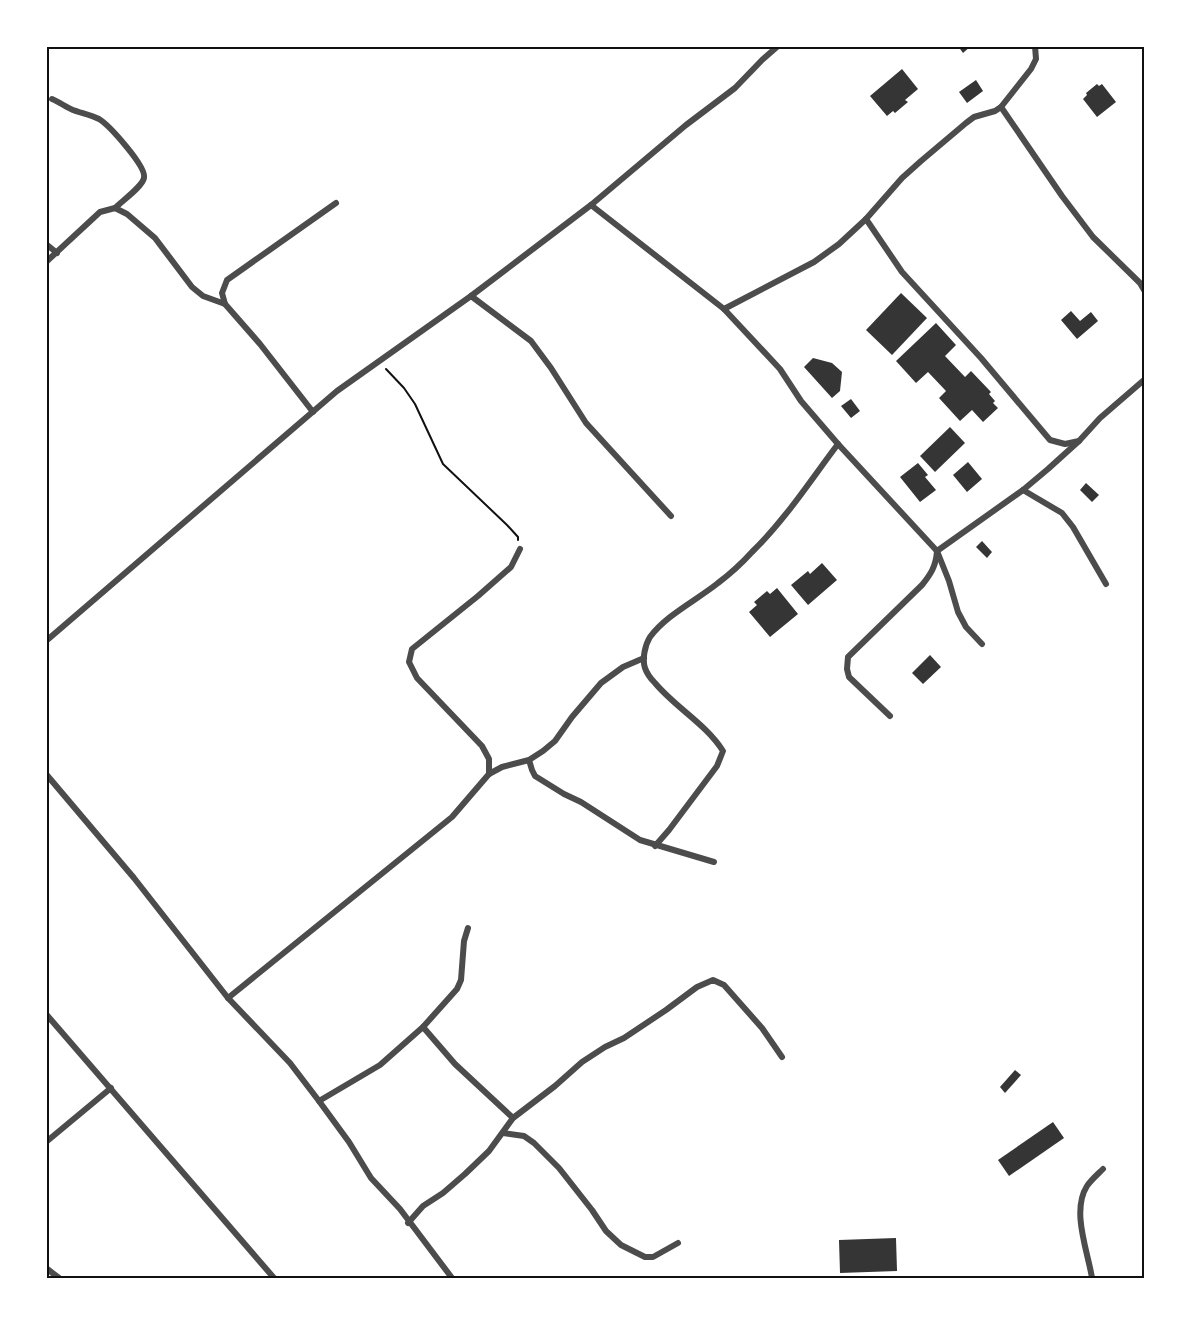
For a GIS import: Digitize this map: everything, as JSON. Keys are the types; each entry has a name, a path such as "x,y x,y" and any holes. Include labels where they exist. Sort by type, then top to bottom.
{"street":[{"path":"47,639 337,391 471,296 591,205 686,125 735,88 778,46"},
{"path":"724,309 814,262 839,244 866,219 902,178 966,123 974,117 1001,107 1031,69 1036,58 1035,46"},
{"path":"46,262 100,212 115,208 144,178 144,171 104,122 72,110 52,99"},
{"path":"1001,107 1093,237 1140,283 1144,290"},
{"path":"313,412 260,344 225,304 222,293 227,280 336,202"},
{"path":"591,205 724,309 780,369 801,401 838,444 937,551 958,612 966,627 982,644"},
{"path":"115,208 127,214 155,238 192,287 203,297 225,304"},
{"path":"866,219 902,272 981,358 1050,440 1065,444 1079,441"},
{"path":"46,244 57,253"},
{"path":"471,296 531,341 552,368 585,423 671,516"},
{"path":"937,551 1048,470 1100,418 1144,380"},
{"path":"655,846 717,766 723,751 697,722 663,693 646,670 644,658 647,643 663,623 719,582 753,552 838,444"},
{"path":"1023,490 1062,513 1073,527 1106,584"},
{"path":"489,774 489,759 482,746 417,678 409,662 412,649 511,567 519,549"},
{"path":"890,716 849,677 848,657 927,580 936,565 937,551"},
{"path":"228,998 452,818 489,774 502,767 529,760 543,751 555,741 601,683 623,668 644,658"},
{"path":"529,760 535,776 640,840 714,862"},
{"path":"46,774 134,879 228,998 290,1063 349,1142 371,1178 400,1209 408,1223 452,1278"},
{"path":"319,1101 380,1065 423,1027 457,989 462,980 463,949 468,928"},
{"path":"408,1223 423,1206 443,1193 489,1151 513,1118 582,1062 624,1038 697,987 712,980 724,985 762,1028 782,1057"},
{"path":"46,1014 274,1278"},
{"path":"423,1027 455,1064 513,1118"},
{"path":"46,1142 111,1088"},
{"path":"503,1133 524,1136 534,1143 559,1168 606,1231 621,1245 645,1257 653,1257 678,1243"},
{"path":"1092,1278 1080,1214 1081,1198 1087,1186 1103,1169"},
{"path":"46,1268 59,1278"}],"path":[{"path":"378,362 404,388 415,404 443,464 518,537 519,549"}],"building":[{"path":"958,46 971,46 963,53"},
{"path":"902,69 918,89 905,100 908,102 895,113 893,111 887,116 870,96"},
{"path":"976,80 983,91 967,103 959,92"},
{"path":"1097,84 1099,86 1102,84 1116,102 1097,117 1083,99 1086,93"},
{"path":"901,293 927,318 892,355 866,330"},
{"path":"1071,311 1080,321 1091,312 1098,321 1077,339 1061,320"},
{"path":"936,323 956,345 945,356 965,377 971,371 991,392 989,394 998,408 983,422 972,410 960,421 939,398 946,391 928,372 916,383 896,361"},
{"path":"813,358 832,363 842,372 840,391 832,398 804,367"},
{"path":"851,399 860,411 851,418 841,406"},
{"path":"950,427 965,443 935,472 920,456"},
{"path":"968,462 982,479 967,492 953,475"},
{"path":"918,463 928,475 925,477 936,490 920,502 900,477"},
{"path":"1086,483 1099,495 1092,502 1080,490"},
{"path":"982,541 992,552 987,558 976,547"},
{"path":"822,563 837,580 808,605 791,585 808,571 810,574"},
{"path":"777,588 798,614 770,637 749,612 757,605 754,602 767,591 770,594"},
{"path":"930,655 941,667 923,684 912,673"},
{"path":"1015,1070 1021,1075 1005,1093 1000,1087"},
{"path":"1053,1122 1064,1138 1009,1176 998,1160"},
{"path":"896,1238 897,1271 840,1273 839,1240"}]}
